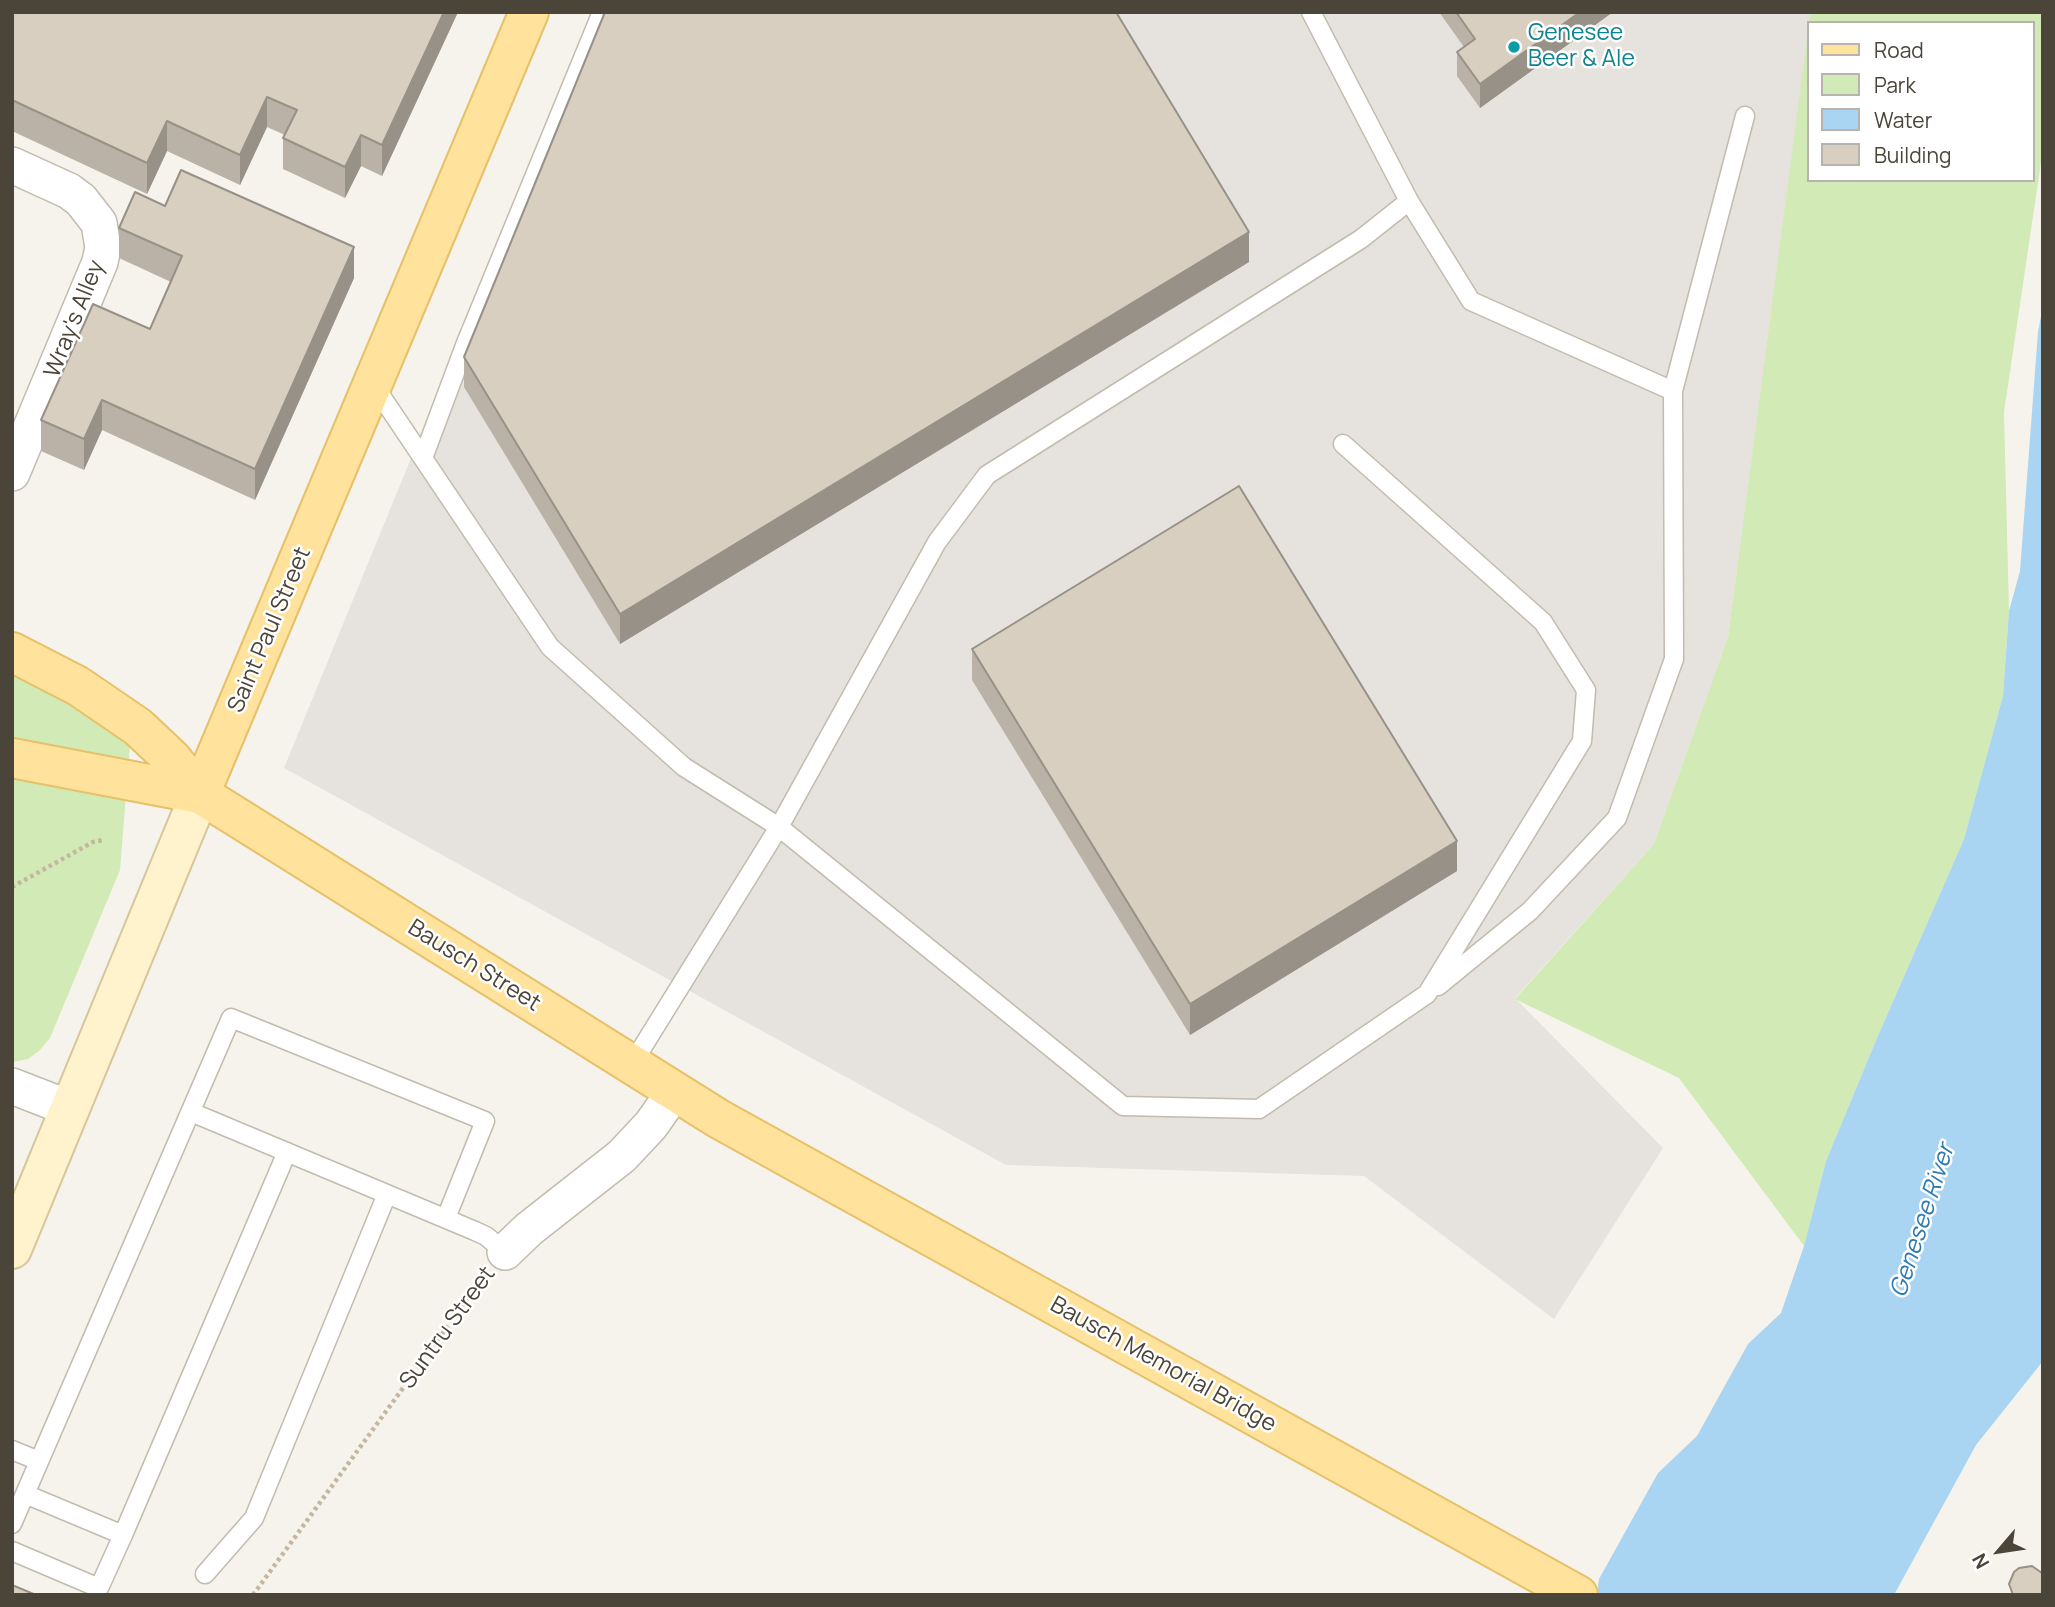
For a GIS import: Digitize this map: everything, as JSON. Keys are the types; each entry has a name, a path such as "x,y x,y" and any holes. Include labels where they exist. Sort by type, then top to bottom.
{"main road":[{"name":"Saint Paul Street","path":"12,1250 200,794 529,12"},
{"path":"12,652 78,686 138,727 172,759 200,794"},
{"path":"12,758 200,794"},
{"name":"Bausch Street","path":"200,794 749,1136"},
{"name":"Bausch Memorial Bridge","path":"749,1136 1578,1595"}],"street":[{"name":"Wray's Alley","path":"12,165 69,191 81,200 99,223 103,248 100,262 12,473"},
{"path":"12,1086 71,1110"},
{"name":"Suntru Street","path":"505,1252 529,1229 622,1156 651,1125 675,1091"}],"lane":[{"path":"423,458 466,343 602,12"},
{"path":"1311,12 1409,201 1471,301 1673,391"},
{"path":"373,384 550,647 684,767 779,827 1123,1106 1259,1109 1427,995 1530,911 1617,818 1674,659 1673,391 1745,116"},
{"path":"632,1064 779,827 937,542 988,475 1360,239 1409,201"},
{"path":"1343,444 1543,622 1586,690 1582,741 1427,995"},
{"path":"12,1524 231,1017 485,1121 446,1218"},
{"path":"191,1112 446,1218 486,1236 505,1252"},
{"path":"12,1551 99,1588 286,1152"},
{"path":"205,1574 254,1518 387,1194"},
{"path":"12,1450 39,1461"},
{"path":"25,1494 122,1535"}],"path":[{"path":"12,887 93,842 103,840"},
{"name":"Suntru Street","path":"253,1595 482,1279 505,1252"}],"shaded area":[{"path":"594,12 1811,12 1810,21 1806,21 1806,50 1728,637 1654,844 1515,998 1663,1148 1554,1319 1364,1176 1006,1165 284,768"}],"green space":[{"path":"1811,12 2043,12 2043,149 2004,412 2009,611 2003,696 1964,839 1826,1161 1804,1246 1679,1078 1515,999 1654,844 1728,637 1806,46 1806,182 2034,182 2034,21 1809,21"},
{"path":"12,667 42,682 130,745 120,870 50,1038 28,1059 13,1062"}],"water":[{"name":"Genesee River","path":"2043,306 2043,1361 1976,1445 1894,1595 1597,1595 1599,1579 1658,1473 1697,1436 1748,1344 1781,1313 1804,1246 1826,1161 1964,839 2003,696 2009,611 2020,571 2038,332"}],"building":[{"path":"12,12 444,12 382,145 361,135 345,167 283,138 297,110 267,97 240,155 167,121 147,163 12,100"},
{"path":"605,12 1116,12 1249,232 620,614 464,357"},
{"path":"1456,12 1580,12 1480,84 1457,52 1475,39"},
{"path":"181,170 354,247 255,469 102,400 84,439 41,420 93,304 150,329 182,256 119,228 135,192 165,206"},
{"path":"1239,486 1457,841 1190,1004 972,649"},
{"path":"2032,1566 2042,1573 2043,1594 2013,1595 2009,1584 2014,1572 2019,1568"},
{"path":"12,1585 36,1595 12,1595"}],"place":[{"name":"Genesee Beer & Ale","path":"1514,47"}]}
